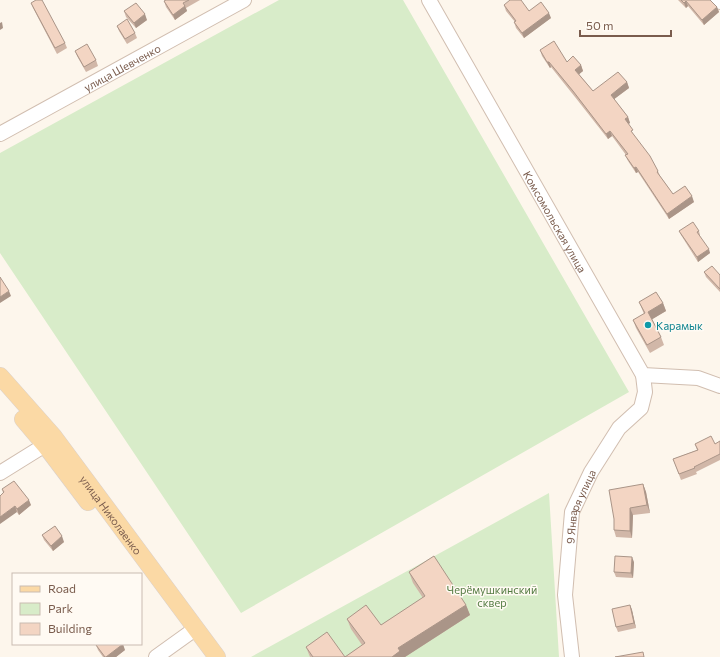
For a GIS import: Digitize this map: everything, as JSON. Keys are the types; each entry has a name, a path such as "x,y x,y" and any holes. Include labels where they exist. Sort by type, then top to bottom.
{"main road":[{"name":"улица Николаенко","path":"0,376 192,631 207,657"},
{"name":"улица Николаенко","path":"0,391 50,441"},
{"name":"улица Николаенко","path":"192,631 217,657"}],"street":[{"name":"улица Шевченко","path":"0,134 244,0"},
{"name":"Комсомольская улица","path":"429,0 643,375"},
{"path":"643,375 698,378 720,386"},
{"name":"9 Января улица","path":"572,657 565,596 572,512 591,472 618,428 641,408 644,392 643,375"},
{"path":"0,473 50,441"},
{"path":"156,657 192,631"}],"green space":[{"path":"279,0 403,0 629,392 241,613 0,253 0,153"},
{"name":"Черёмушкинский сквер","path":"549,493 559,657 251,657"}],"building":[{"path":"36,0 42,0 65,43 55,48 31,3"},
{"path":"189,0 183,3 185,6 173,15 164,1"},
{"path":"510,0 521,0 529,11 541,2 549,13 522,33 514,22 516,21 504,5"},
{"path":"681,0 710,0 717,7 702,20 686,1 684,3"},
{"path":"136,3 145,14 134,23 124,11"},
{"path":"127,19 135,33 125,39 117,26"},
{"path":"554,41 567,62 573,56 581,65 575,70 593,91 618,72 627,82 611,95 628,117 625,119 633,130 631,131 650,156 658,171 657,172 673,194 685,186 692,196 667,214 636,167 634,168 625,155 628,154 610,131 606,134 573,91 549,62 547,62 540,50"},
{"path":"87,44 96,60 84,67 75,51"},
{"path":"693,222 699,231 697,232 709,249 697,257 679,231"},
{"path":"712,266 720,275 720,289 704,272"},
{"path":"0,277 9,291 0,297"},
{"path":"656,292 663,303 648,312 661,337 647,345 633,320 645,313 639,302"},
{"path":"711,436 715,444 720,441 720,454 694,467 695,468 679,474 673,459 698,450 695,444"},
{"path":"14,481 29,500 17,509 15,506 0,517 0,496 4,492 2,489"},
{"path":"643,484 647,505 630,508 630,531 614,530 614,519 609,490"},
{"path":"55,526 62,536 51,546 42,535"},
{"path":"434,556 466,605 398,648 400,651 392,657 345,657 365,643 347,619 366,605 381,625 425,596 409,572"},
{"path":"615,556 632,557 631,573 614,572"},
{"path":"630,605 634,623 616,627 612,609"},
{"path":"327,632 345,657 313,657 306,647"},
{"path":"96,645 122,645 106,657"},
{"path":"643,652 644,657 615,657"}],"place":[{"name":"Карамык","path":"648,325"}]}
